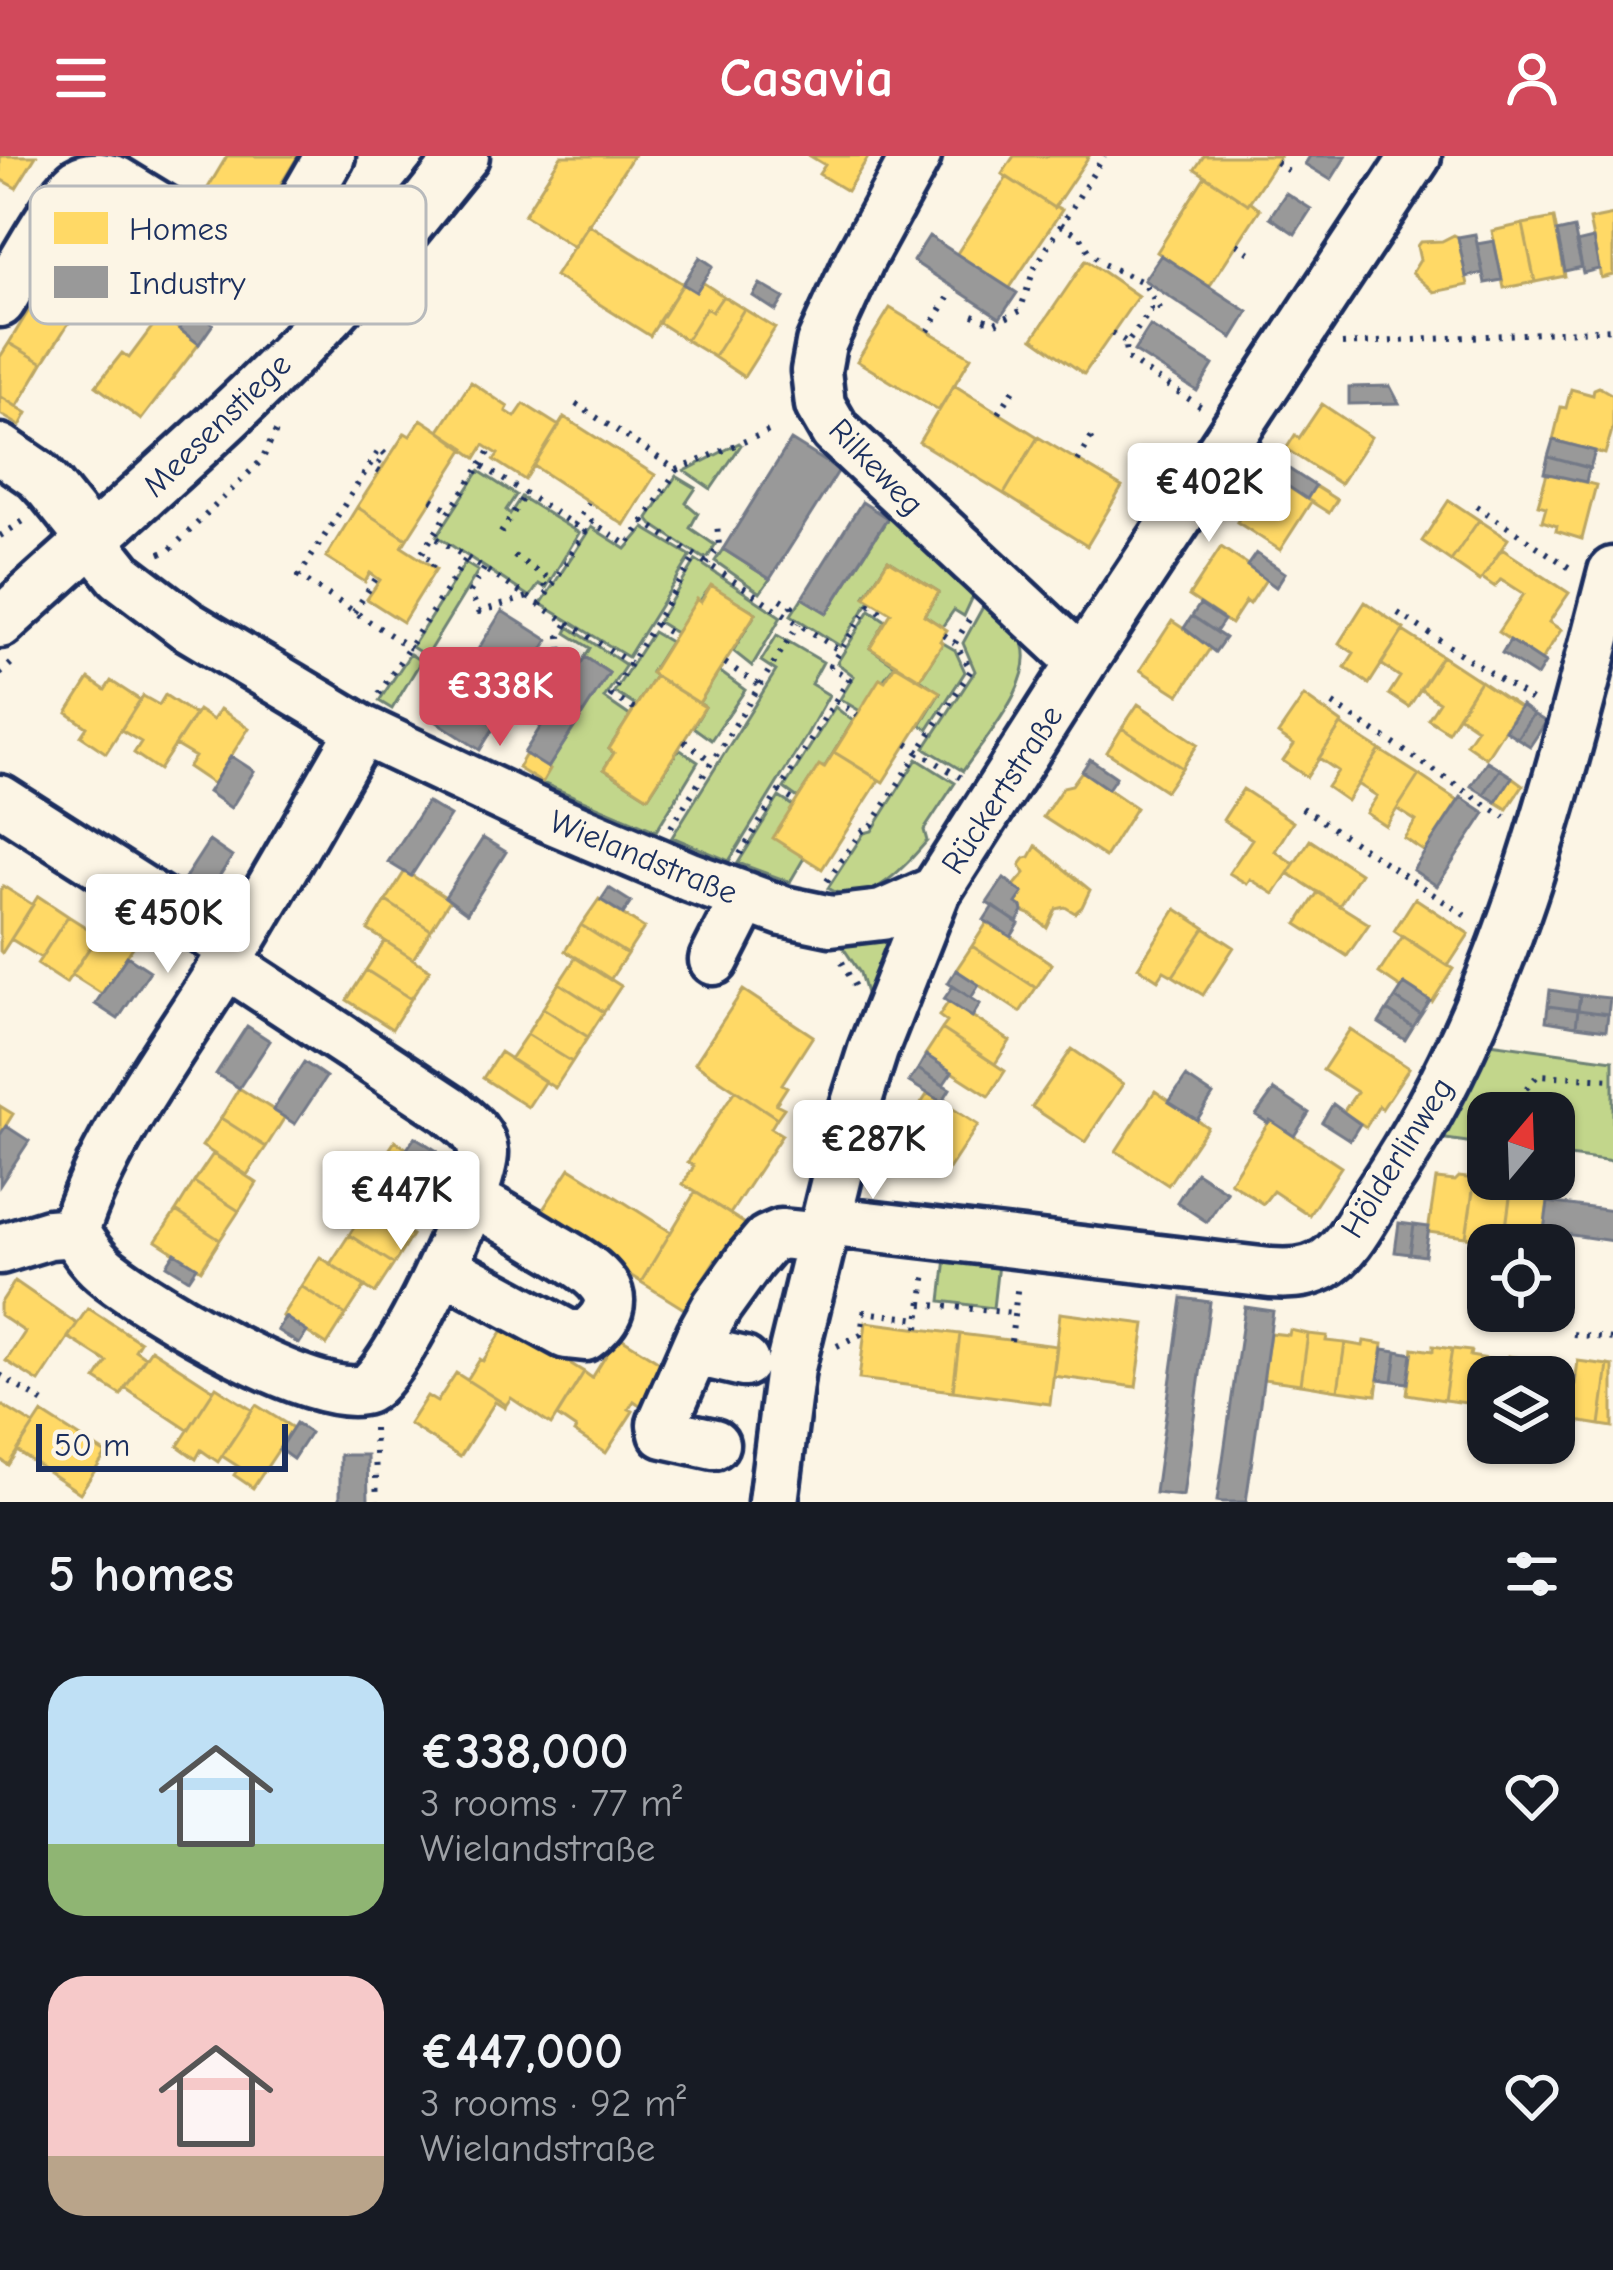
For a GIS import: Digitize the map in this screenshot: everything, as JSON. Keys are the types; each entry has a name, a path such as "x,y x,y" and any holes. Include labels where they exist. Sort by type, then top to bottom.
{"street":[{"path":"312,186 330,156"},
{"name":"Meesenstiege","path":"426,202 464,156"},
{"name":"Rilkeweg","path":"916,156 821,344 815,371 820,405 835,431 1082,662"},
{"name":"Rückertstraße","path":"772,1502 767,1366 823,1229 873,1050 936,891 1416,156"},
{"path":"76,186 99,177 124,186"},
{"path":"0,302 30,253"},
{"name":"Meesenstiege","path":"0,623 213,431 320,324"},
{"name":"Wielandstraße","path":"0,449 38,475 120,574 186,625 362,730 569,828 733,892 831,921 882,915 936,891"},
{"name":"Hölderlinweg","path":"696,1351 717,1306 750,1260 767,1240 781,1234 823,1229 931,1233 1297,1275 1327,1263 1389,1178 1473,1026 1540,840 1608,610"},
{"path":"74,1232 93,1184 134,1108 230,956 362,730"},
{"path":"0,800 450,1110 475,1131 483,1147 482,1168 442,1267 394,1359 368,1389 342,1390 306,1381 248,1358 182,1323 106,1273 74,1232"},
{"path":"714,960 733,892"},
{"path":"442,1267 566,1334 585,1336 600,1325 607,1309 607,1291 597,1274 471,1200"},
{"path":"0,1249 49,1234 74,1232"},
{"path":"714,1444 664,1433 662,1424 696,1351 767,1366"}],"path":[{"path":"973,315 995,323 1021,311 1040,250 1071,216 1104,156"},
{"path":"1276,162 1291,172"},
{"path":"1082,166 1093,174"},
{"path":"1061,224 1082,237 1103,263 1142,282 1161,310 1150,310 1125,346 1127,359 1237,429"},
{"path":"1237,244 1250,253"},
{"path":"928,331 948,298"},
{"path":"1291,347 1613,329"},
{"path":"1112,332 1128,343"},
{"path":"999,413 1015,388"},
{"path":"576,404 677,470"},
{"path":"539,605 592,522 628,545 677,470 776,428"},
{"path":"1078,461 1093,435"},
{"path":"380,472 375,470 386,452 380,449 299,576 443,669"},
{"path":"432,567 435,562 422,554 491,449"},
{"path":"481,465 585,532"},
{"path":"501,533 525,494"},
{"path":"0,536 59,499"},
{"path":"432,499 451,511"},
{"path":"574,525 588,502"},
{"path":"1476,506 1608,610"},
{"path":"644,521 840,651"},
{"path":"707,564 719,546 717,523"},
{"path":"433,536 630,663"},
{"path":"514,556 548,578 544,584 549,590"},
{"path":"634,709 611,694 696,556"},
{"path":"362,730 376,699 467,558"},
{"path":"484,569 470,592 479,612 528,597"},
{"path":"354,612 376,577"},
{"path":"956,643 994,580"},
{"path":"781,598 792,606 786,615"},
{"path":"733,892 779,791 849,680 830,666 870,605 887,616"},
{"path":"1398,613 1572,726"},
{"path":"562,662 560,636 568,623"},
{"path":"650,861 800,623"},
{"path":"655,624 674,636"},
{"path":"804,915 861,832 872,825 971,670 956,643 944,635"},
{"path":"724,663 760,686"},
{"path":"836,701 857,715"},
{"path":"1333,704 1540,840"},
{"path":"684,742 712,761"},
{"path":"907,744 994,799"},
{"path":"779,791 796,802"},
{"path":"1302,808 1506,942"},
{"path":"848,827 861,832"},
{"path":"840,959 852,979 873,1050"},
{"path":"1438,1093 1483,1110 1511,1106 1538,1075 1613,1079"},
{"path":"767,1366 861,1334 864,1312 919,1324 931,1233"},
{"path":"1011,1341 1023,1244"},
{"path":"922,1304 1014,1314"},
{"path":"1573,1334 1613,1339"},
{"path":"0,1375 46,1406"},
{"path":"368,1389 377,1502"}],"green space":[{"path":"739,443 711,489 685,471"},
{"path":"479,471 516,495 506,510 510,514 521,497 579,533 546,588 539,584 530,597 437,536"},
{"path":"676,476 696,488 686,503 698,513 690,528 715,545 708,557 648,518"},
{"path":"890,515 975,592 964,616 954,610 942,627 924,615 939,592 888,560 865,596 870,600 840,646 791,615 802,598 827,613"},
{"path":"591,527 626,549 644,528 691,556 628,657 541,604"},
{"path":"723,549 770,579 760,593 715,561"},
{"path":"696,560 781,617 752,666 733,651 756,613 711,586 676,633 658,622"},
{"path":"465,563 478,571 426,656 412,647"},
{"path":"984,605 1020,637 1024,669 1008,706 963,771 925,748 975,671 963,643"},
{"path":"870,610 886,621 870,648 895,665 860,711 840,699 854,676 837,663"},
{"path":"569,627 626,665 604,698 630,716 609,749 614,753 604,769 648,797 679,749 698,762 656,831 542,783 609,673 585,657 590,648 566,633"},
{"path":"653,632 670,642 636,706 614,692"},
{"path":"777,635 823,662 811,684 829,695 729,861 672,837 776,671 761,661"},
{"path":"943,643 955,650 965,672 928,729 920,725 940,693 920,679"},
{"path":"410,654 421,661 392,709 379,701"},
{"path":"719,671 745,690 711,740 693,727 705,707 699,703"},
{"path":"835,707 853,721 824,768 819,766 798,798 784,788"},
{"path":"917,759 955,783 924,830 927,841 896,874 870,891 842,894 828,888 864,833 872,831"},
{"path":"779,797 793,806 804,858 790,882 738,863"},
{"path":"910,921 873,1017 860,973 838,940"},
{"path":"1490,1043 1613,1060 1613,1162 1575,1157 1575,1092 1467,1092 1467,1142 1439,1138"},
{"path":"946,1258 998,1264 993,1308 941,1301"}],"building: Homes":[{"path":"0,156 36,156 16,188 0,179"},
{"path":"227,156 298,156 280,186 209,186"},
{"path":"561,156 633,156 574,247 524,215"},
{"path":"810,156 869,156 847,191 819,174 825,165"},
{"path":"1014,156 1089,156 1054,208 1002,174"},
{"path":"1204,156 1280,156 1248,204 1195,169"},
{"path":"1205,176 1260,209 1209,287 1157,252"},
{"path":"1007,177 1062,210 1009,289 956,255"},
{"path":"1613,215 1613,275 1601,278 1589,220"},
{"path":"1554,218 1565,276 1535,282 1523,224"},
{"path":"588,224 683,284 650,336 555,276"},
{"path":"1523,224 1535,282 1504,288 1492,231"},
{"path":"1454,235 1468,285 1434,292 1412,273 1420,260 1417,246"},
{"path":"1086,260 1138,296 1084,374 1033,338"},
{"path":"702,282 723,296 712,312 706,308 686,340 658,322 683,284 696,292"},
{"path":"723,296 744,309 714,357 686,340 706,308 712,312"},
{"path":"30,308 30,324 68,324 43,363 9,343"},
{"path":"890,308 971,357 939,411 857,361"},
{"path":"744,309 775,328 744,377 714,357"},
{"path":"154,324 173,324 199,344 141,420 96,386 122,353 129,358"},
{"path":"9,343 43,363 17,407 0,396 0,357"},
{"path":"471,382 515,417 524,404 559,426 525,480 494,460 498,454 484,445 476,458 439,431"},
{"path":"954,385 1038,437 1004,494 919,442"},
{"path":"1599,387 1613,395 1613,427 1605,454 1553,440 1571,389 1593,395"},
{"path":"0,396 27,413 20,426 0,414"},
{"path":"1322,404 1371,437 1340,484 1286,449"},
{"path":"564,417 655,475 624,525 534,466"},
{"path":"421,419 465,448 407,539 357,507 405,433 410,436"},
{"path":"1038,437 1122,487 1087,546 1004,494"},
{"path":"1547,473 1596,485 1582,539 1542,521 1546,507 1538,505"},
{"path":"1269,474 1311,502 1280,550 1237,522"},
{"path":"1315,486 1337,500 1329,513 1307,499"},
{"path":"1449,500 1479,520 1451,561 1422,541"},
{"path":"357,507 407,539 402,547 436,569 403,622 367,599 380,580 370,573 365,582 326,557"},
{"path":"1479,520 1508,539 1480,581 1451,561"},
{"path":"1221,547 1267,578 1231,624 1189,596"},
{"path":"1502,549 1569,593 1549,622 1561,630 1541,661 1498,632 1524,594 1501,579 1495,587 1482,578"},
{"path":"888,560 939,592 924,615 947,630 920,679 870,648 891,613 865,597"},
{"path":"711,585 756,613 699,703 651,673 697,599 701,602"},
{"path":"1365,602 1404,629 1369,684 1345,667 1354,653 1339,643"},
{"path":"1172,621 1211,647 1179,695 1140,670"},
{"path":"1403,631 1442,656 1409,707 1389,694 1400,677 1381,664"},
{"path":"1442,656 1480,681 1448,732 1428,719 1439,702 1420,689"},
{"path":"895,665 940,692 883,782 834,752 880,678 885,681"},
{"path":"655,676 705,707 648,797 604,769 614,753 609,749"},
{"path":"89,679 105,690 111,681 140,700 106,753 81,736 87,727 67,713"},
{"path":"1480,681 1519,707 1486,758 1466,744 1477,728 1458,715"},
{"path":"165,695 195,715 159,770 134,753 141,742 121,730 143,696 159,705"},
{"path":"1304,696 1342,723 1307,777 1283,761 1294,745 1278,734"},
{"path":"1138,704 1198,744 1182,768 1122,728"},
{"path":"220,709 249,728 213,784 188,767 195,757 175,745 198,710 213,720"},
{"path":"1341,725 1380,750 1347,801 1327,787 1338,771 1319,758"},
{"path":"1122,728 1182,768 1166,791 1107,752"},
{"path":"1380,750 1419,775 1386,826 1366,813 1377,796 1358,784"},
{"path":"834,752 879,780 822,869 773,838 819,765 824,768"},
{"path":"526,754 550,769 542,783 518,768"},
{"path":"1082,771 1136,808 1105,857 1043,817 1063,787 1072,785"},
{"path":"1419,775 1458,801 1425,852 1404,838 1416,821 1397,809"},
{"path":"1512,777 1523,785 1507,809 1496,802"},
{"path":"1243,789 1293,822 1275,851 1294,864 1274,894 1229,873 1252,839 1223,820"},
{"path":"1310,840 1360,873 1339,906 1288,873"},
{"path":"1036,846 1090,890 1075,913 1065,907 1056,909 1047,928 1022,911 1016,903 1023,893 1013,887 1025,873 1020,865"},
{"path":"405,871 450,900 431,930 386,901"},
{"path":"3,886 33,905 2,953 0,891"},
{"path":"1318,892 1369,924 1347,956 1297,924"},
{"path":"38,896 68,916 41,958 11,939"},
{"path":"1415,898 1469,934 1448,966 1394,931"},
{"path":"599,899 644,928 627,954 581,925"},
{"path":"386,901 431,930 413,959 368,930"},
{"path":"1176,909 1205,928 1173,976 1164,971 1158,980 1138,967"},
{"path":"68,916 98,935 66,983 37,964"},
{"path":"988,921 1052,964 1036,988 972,946"},
{"path":"581,925 627,954 610,980 565,951"},
{"path":"103,927 133,947 102,994 72,975"},
{"path":"1205,928 1234,947 1203,995 1173,976"},
{"path":"1403,936 1453,969 1432,1002 1379,973"},
{"path":"385,941 430,970 411,999 366,970"},
{"path":"972,946 1036,988 1020,1012 956,970"},
{"path":"576,957 621,986 604,1012 559,983"},
{"path":"366,970 411,999 392,1029 347,1000"},
{"path":"559,983 604,1012 588,1037 543,1008"},
{"path":"743,990 813,1036 782,1084 787,1087 776,1104 784,1108 777,1118 695,1063"},
{"path":"949,1001 1010,1041 995,1064 942,1029 947,1022 939,1016"},
{"path":"543,1008 588,1037 572,1062 527,1034"},
{"path":"942,1029 1005,1071 989,1096 925,1055"},
{"path":"1350,1029 1409,1068 1366,1127 1343,1112 1357,1092 1323,1070"},
{"path":"527,1034 572,1062 555,1088 510,1059"},
{"path":"1072,1049 1123,1084 1085,1142 1032,1107"},
{"path":"500,1052 545,1081 528,1107 483,1078"},
{"path":"239,1088 285,1117 266,1147 221,1118"},
{"path":"735,1090 777,1118 771,1128 782,1135 730,1214 683,1184 694,1166 688,1162"},
{"path":"1155,1091 1207,1127 1168,1185 1116,1151"},
{"path":"928,1093 978,1125 941,1181 900,1154 912,1136 901,1128"},
{"path":"0,1106 13,1114 0,1135"},
{"path":"221,1118 266,1147 247,1175 202,1146"},
{"path":"1270,1120 1341,1167 1309,1215 1273,1191 1263,1204 1230,1182"},
{"path":"395,1141 440,1170 420,1200 375,1171"},
{"path":"213,1154 257,1183 239,1211 194,1182"},
{"path":"570,1168 671,1232 641,1282 538,1217"},
{"path":"375,1171 420,1200 402,1229 357,1200"},
{"path":"1467,1178 1467,1200 1472,1200 1466,1237 1428,1232 1436,1179"},
{"path":"194,1182 239,1211 220,1240 176,1211"},
{"path":"695,1192 747,1225 723,1265 715,1260 684,1309 641,1282"},
{"path":"1472,1200 1510,1200 1506,1224 1468,1224"},
{"path":"1510,1200 1548,1200 1545,1224 1506,1224"},
{"path":"368,1206 412,1235 394,1264 349,1235"},
{"path":"176,1211 220,1240 201,1270 156,1241"},
{"path":"349,1235 394,1264 375,1293 330,1264"},
{"path":"320,1257 365,1286 346,1315 301,1286"},
{"path":"15,1281 77,1324 39,1382 6,1361 25,1332 0,1315 0,1304"},
{"path":"301,1286 346,1315 327,1345 282,1316"},
{"path":"88,1308 140,1342 135,1350 145,1357 121,1395 96,1379 107,1362 68,1337"},
{"path":"1060,1313 1145,1324 1136,1387 1053,1376"},
{"path":"866,1322 960,1334 953,1391 859,1379"},
{"path":"507,1324 584,1372 551,1425 511,1398 506,1405 467,1380"},
{"path":"1290,1330 1308,1334 1301,1384 1263,1379 1270,1333 1289,1335"},
{"path":"960,1334 1057,1346 1050,1404 953,1391"},
{"path":"1308,1334 1345,1343 1338,1390 1301,1384"},
{"path":"618,1336 669,1368 644,1408 634,1401 629,1409 633,1411 606,1453 557,1416 584,1372 592,1378"},
{"path":"1364,1341 1383,1344 1376,1395 1338,1390 1345,1343 1363,1346"},
{"path":"1433,1346 1452,1349 1444,1400 1407,1394 1413,1348 1433,1351"},
{"path":"151,1349 214,1390 188,1430 125,1388"},
{"path":"1452,1349 1471,1351 1467,1356 1467,1403 1444,1400"},
{"path":"1578,1361 1608,1365 1600,1425 1575,1421"},
{"path":"1608,1365 1613,1366 1613,1427 1600,1425"},
{"path":"456,1373 506,1405 495,1402 460,1457 409,1424 427,1396 437,1402"},
{"path":"216,1387 252,1410 218,1462 201,1450 196,1459 178,1446"},
{"path":"0,1404 34,1425 8,1465 0,1459"},
{"path":"256,1405 293,1428 253,1488 234,1475 239,1467 222,1456"},
{"path":"42,1413 106,1454 80,1493 17,1451"}],"building: Industry":[{"path":"1310,156 1346,156 1331,180 1305,164"},
{"path":"1286,193 1311,209 1295,234 1270,217"},
{"path":"1574,228 1582,267 1565,271 1557,232"},
{"path":"1475,234 1483,273 1466,277 1458,237"},
{"path":"929,236 1017,293 1000,318 913,261"},
{"path":"1593,239 1599,269 1583,273 1576,243"},
{"path":"1494,241 1502,280 1485,283 1477,244"},
{"path":"1161,255 1248,312 1232,338 1144,280"},
{"path":"700,257 713,266 696,292 683,284"},
{"path":"760,284 784,298 776,311 753,296"},
{"path":"183,324 213,324 199,344 179,329"},
{"path":"1150,326 1213,365 1197,391 1134,351"},
{"path":"1390,386 1399,403 1349,404 1349,387"},
{"path":"791,440 839,470 770,579 723,549"},
{"path":"1553,440 1595,451 1590,468 1548,457"},
{"path":"1548,457 1589,468 1586,482 1544,473"},
{"path":"1286,467 1315,486 1307,499 1277,479"},
{"path":"862,502 887,518 827,613 802,598"},
{"path":"1256,553 1285,573 1276,587 1247,566"},
{"path":"1200,604 1224,620 1216,632 1192,616"},
{"path":"502,611 548,640 480,750 434,720"},
{"path":"1192,616 1225,638 1215,652 1184,628"},
{"path":"1510,640 1545,663 1537,676 1502,653"},
{"path":"585,657 609,673 548,768 524,753"},
{"path":"1521,705 1533,714 1517,738 1505,730"},
{"path":"1533,714 1546,722 1530,746 1517,738"},
{"path":"231,756 254,771 231,808 208,792"},
{"path":"1090,759 1116,777 1108,789 1082,771"},
{"path":"1487,761 1500,769 1484,794 1471,786"},
{"path":"1500,769 1512,777 1496,802 1484,794"},
{"path":"1461,797 1485,813 1437,886 1413,870"},
{"path":"427,802 450,816 411,876 388,862"},
{"path":"483,838 506,852 467,913 445,897"},
{"path":"209,841 232,857 193,916 170,901"},
{"path":"1004,878 1023,893 1016,903 1023,912 1017,922 987,903"},
{"path":"609,888 631,902 623,914 601,900"},
{"path":"993,906 1019,924 1011,937 984,920"},
{"path":"127,956 150,971 118,1019 95,1004"},
{"path":"956,970 979,985 971,998 948,983"},
{"path":"1404,984 1430,1001 1421,1015 1395,998"},
{"path":"953,986 980,1004 972,1017 944,999"},
{"path":"1550,990 1580,995 1578,1010 1548,1006"},
{"path":"1580,995 1610,998 1608,1014 1578,1010"},
{"path":"1395,998 1421,1015 1413,1027 1387,1010"},
{"path":"1548,1006 1578,1010 1576,1026 1546,1021"},
{"path":"1387,1010 1413,1027 1405,1040 1379,1023"},
{"path":"1578,1010 1608,1014 1606,1030 1576,1026"},
{"path":"247,1026 270,1041 239,1088 216,1074"},
{"path":"926,1055 952,1072 943,1085 918,1069"},
{"path":"304,1062 326,1077 295,1124 273,1110"},
{"path":"918,1069 950,1089 942,1102 909,1082"},
{"path":"1186,1077 1213,1095 1197,1120 1169,1102"},
{"path":"1274,1090 1309,1113 1294,1136 1256,1115"},
{"path":"1333,1104 1360,1124 1350,1140 1322,1122"},
{"path":"6,1126 29,1141 0,1185 0,1135"},
{"path":"415,1137 437,1151 429,1163 407,1149"},
{"path":"1196,1172 1227,1192 1207,1222 1177,1202"},
{"path":"1548,1202 1613,1211 1613,1241 1575,1235 1575,1224 1545,1224"},
{"path":"1399,1223 1414,1225 1410,1254 1395,1252"},
{"path":"1414,1225 1429,1227 1425,1256 1410,1254"},
{"path":"175,1253 197,1267 189,1279 167,1265"},
{"path":"1182,1298 1210,1302 1183,1496 1155,1493"},
{"path":"1245,1307 1273,1311 1246,1502 1222,1502 1217,1501"},
{"path":"285,1317 307,1332 299,1344 277,1330"},
{"path":"1383,1349 1397,1351 1393,1381 1378,1379"},
{"path":"1397,1351 1412,1354 1408,1383 1393,1381"},
{"path":"296,1423 310,1433 293,1459 279,1449"},
{"path":"340,1455 367,1455 368,1502 340,1502"}]}
